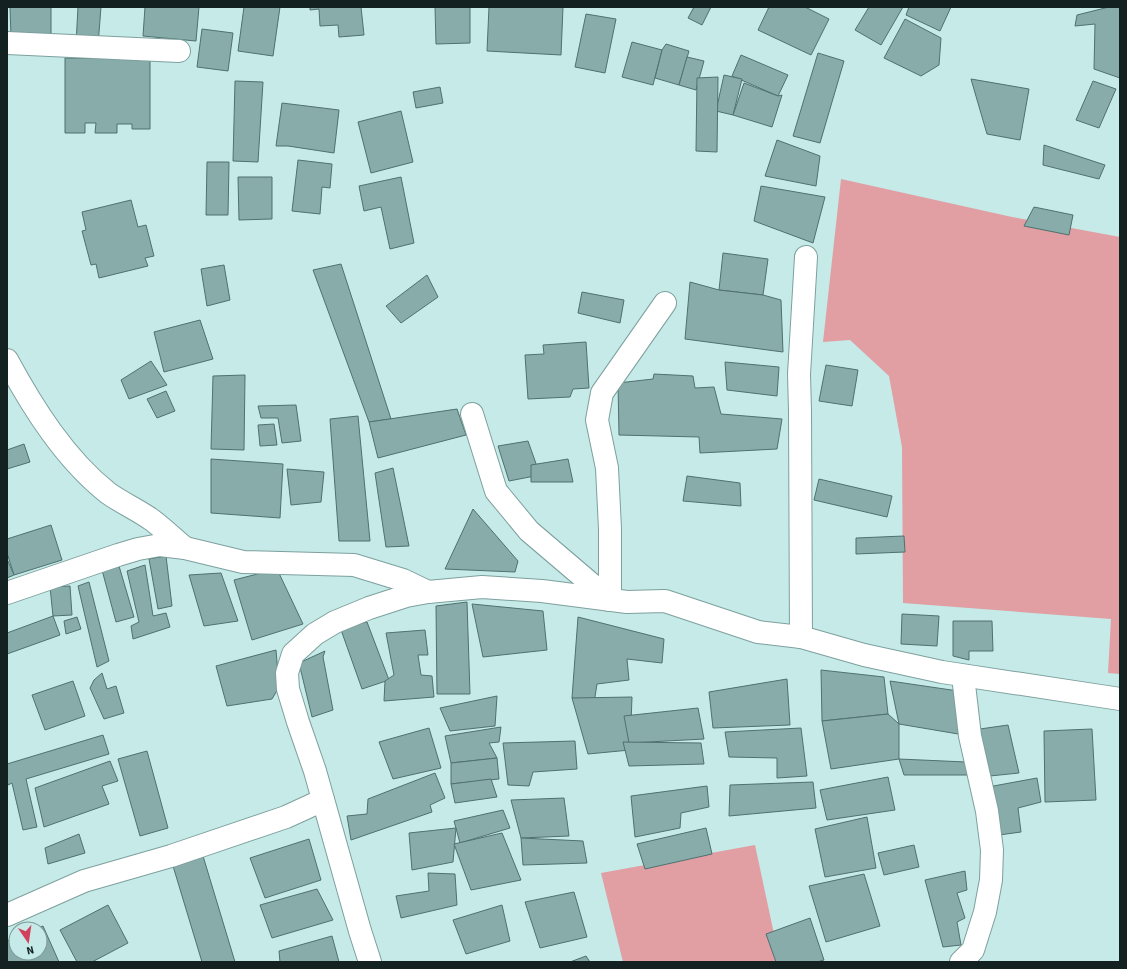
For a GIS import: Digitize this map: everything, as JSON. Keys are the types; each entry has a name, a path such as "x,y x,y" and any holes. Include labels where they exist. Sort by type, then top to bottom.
{"street":[{"path":"7,43 179,51"},
{"path":"801,637 799,374 806,257"},
{"path":"610,600 610,529 607,468 597,420 602,393 665,303"},
{"path":"7,360 23,390 47,426 81,468 109,493 153,521 185,548"},
{"path":"472,414 496,491 529,531 610,600"},
{"path":"7,593 138,549 160,545 185,548 243,562 354,565 403,580 428,592"},
{"path":"370,962 323,800 288,689 287,673 293,654 315,634 335,622 369,608 406,596 428,592 482,587 542,591 627,602 666,601 758,632 801,637 864,655 963,676 1120,699"},
{"path":"961,962 973,950 985,912 991,880 992,850 987,812 970,736 963,676"},
{"path":"7,915 84,881 170,856 286,817 323,800"}],"shaded area":[{"path":"841,179 1012,217 1120,237 1120,674 1108,673 1111,619 903,603 902,447 889,376 850,340 823,342"},
{"path":"755,845 780,962 623,962 601,873"}],"building":[{"path":"10,7 51,7 51,37 11,37"},
{"path":"78,7 101,7 98,45 76,44"},
{"path":"145,7 199,7 196,41 143,36"},
{"path":"244,7 280,7 273,56 238,51"},
{"path":"310,7 361,7 364,35 339,37 338,25 320,26 319,9 310,10"},
{"path":"435,7 470,7 470,43 436,44"},
{"path":"489,7 563,7 561,55 487,51"},
{"path":"694,7 711,7 702,25 688,18"},
{"path":"769,7 805,7 829,19 811,55 758,30"},
{"path":"869,7 903,7 881,45 855,30"},
{"path":"909,7 951,7 940,31 906,15"},
{"path":"1109,7 1120,7 1120,78 1094,69 1095,24 1075,26 1077,15"},
{"path":"586,14 616,19 605,73 575,67"},
{"path":"905,19 941,38 939,65 921,76 884,58"},
{"path":"202,29 233,33 228,71 197,67"},
{"path":"632,42 662,50 653,85 622,77"},
{"path":"666,44 689,51 679,85 655,78 662,50"},
{"path":"818,53 844,61 820,143 793,136"},
{"path":"96,55 150,56 150,129 132,129 132,124 117,124 117,133 95,133 96,123 85,123 85,133 65,133 65,58 96,58"},
{"path":"741,55 788,75 778,96 732,76"},
{"path":"687,57 704,61 696,90 679,85"},
{"path":"724,75 742,79 733,115 716,111"},
{"path":"718,77 717,152 696,151 697,78"},
{"path":"971,79 1029,89 1020,140 987,134"},
{"path":"235,81 263,82 258,162 233,161"},
{"path":"1093,81 1116,89 1099,128 1076,120"},
{"path":"744,83 778,96 782,95 772,127 733,115"},
{"path":"440,87 443,103 416,108 413,92"},
{"path":"282,103 339,110 334,153 288,146 276,146"},
{"path":"401,111 413,162 371,173 358,122"},
{"path":"777,140 820,156 816,186 765,176"},
{"path":"1044,145 1105,165 1099,179 1043,165"},
{"path":"298,160 332,164 330,188 322,187 320,214 292,211"},
{"path":"207,162 229,162 228,215 206,215"},
{"path":"238,177 272,177 272,219 239,220"},
{"path":"401,177 414,243 390,249 381,207 364,211 359,186"},
{"path":"761,186 825,197 813,243 754,221"},
{"path":"131,200 138,227 146,225 154,256 145,258 148,266 99,278 96,264 91,265 82,231 86,230 82,212"},
{"path":"1034,207 1073,215 1069,235 1024,226"},
{"path":"723,253 768,259 763,295 719,290"},
{"path":"341,264 391,419 369,422 313,270"},
{"path":"224,265 230,300 207,306 201,269"},
{"path":"427,275 438,297 401,323 386,306"},
{"path":"690,282 719,290 763,295 781,300 783,352 685,339"},
{"path":"582,292 624,300 620,323 578,313"},
{"path":"200,320 213,359 164,372 154,332"},
{"path":"586,342 589,388 573,389 570,397 528,399 525,355 544,354 543,345"},
{"path":"151,361 167,385 129,399 121,380"},
{"path":"725,362 779,367 777,396 727,390"},
{"path":"826,365 858,370 852,406 819,401"},
{"path":"654,374 693,376 695,388 714,387 721,414 782,419 777,449 700,453 699,437 619,435 618,383 653,379"},
{"path":"245,375 244,450 211,449 213,376"},
{"path":"166,391 175,411 157,418 147,399"},
{"path":"296,405 301,441 282,443 278,418 261,418 258,406"},
{"path":"457,409 466,435 378,458 369,422"},
{"path":"358,416 370,541 339,541 330,419"},
{"path":"274,424 277,445 260,446 258,425"},
{"path":"528,441 540,475 509,481 498,446"},
{"path":"24,444 30,462 7,469 7,450"},
{"path":"211,459 283,464 280,518 211,513"},
{"path":"568,459 573,482 531,482 531,465"},
{"path":"393,468 409,546 386,547 375,473"},
{"path":"287,469 324,472 321,502 291,505"},
{"path":"687,476 740,483 741,506 683,501"},
{"path":"819,479 892,496 887,517 814,500"},
{"path":"473,509 518,561 515,572 445,569"},
{"path":"51,525 62,560 14,575 7,553 7,539"},
{"path":"904,536 905,552 856,554 856,538"},
{"path":"166,556 172,606 158,609 149,559"},
{"path":"7,559 14,575 7,578"},
{"path":"145,565 153,616 166,613 170,627 133,639 131,626 139,622 127,571"},
{"path":"119,566 134,617 116,622 102,570"},
{"path":"277,569 303,624 252,640 234,580"},
{"path":"221,573 238,621 204,626 189,575"},
{"path":"89,582 109,661 97,667 78,586"},
{"path":"70,586 72,615 53,616 50,587"},
{"path":"467,602 470,694 437,694 436,606"},
{"path":"472,604 543,611 547,650 483,657"},
{"path":"902,614 939,616 937,646 901,644"},
{"path":"53,616 60,635 7,654 7,633"},
{"path":"77,617 81,629 66,634 64,621"},
{"path":"578,617 664,639 662,663 627,659 629,680 597,684 594,703 572,698"},
{"path":"953,621 992,621 993,651 969,651 969,660 953,656"},
{"path":"367,622 389,680 362,689 340,627"},
{"path":"425,630 428,655 418,655 421,675 432,676 434,697 384,701 385,681 394,675 386,633"},
{"path":"276,650 279,687 272,699 227,706 216,666"},
{"path":"325,651 323,657 333,710 312,717 299,663"},
{"path":"821,670 884,677 888,714 822,721"},
{"path":"102,673 107,689 116,686 124,713 104,719 90,688 94,680"},
{"path":"787,679 790,725 713,728 709,692"},
{"path":"73,681 85,716 45,730 32,695"},
{"path":"890,681 965,692 970,736 899,724"},
{"path":"497,696 495,726 450,731 440,708"},
{"path":"632,697 630,750 588,754 572,698"},
{"path":"698,708 704,739 629,743 624,716"},
{"path":"888,714 899,724 899,759 831,769 822,721"},
{"path":"1008,725 1019,773 980,777 973,730"},
{"path":"501,727 499,742 489,743 497,758 451,763 445,736"},
{"path":"429,728 441,768 393,779 379,742"},
{"path":"801,728 807,776 777,778 777,758 729,757 725,732"},
{"path":"1092,729 1096,800 1045,802 1044,731"},
{"path":"103,735 109,754 26,779 37,827 23,830 12,783 8,785 7,764"},
{"path":"575,741 577,769 533,772 529,786 508,785 503,743"},
{"path":"623,742 701,743 704,764 629,766"},
{"path":"147,751 168,828 140,836 118,759"},
{"path":"497,758 499,779 451,784 451,763"},
{"path":"899,759 966,762 969,775 904,775"},
{"path":"110,761 118,781 102,786 109,804 44,827 35,788"},
{"path":"435,773 445,798 430,805 432,812 351,840 347,816 367,814 368,799"},
{"path":"888,777 895,810 827,820 820,790"},
{"path":"1037,778 1041,802 1018,808 1021,832 999,835 988,787"},
{"path":"491,779 497,797 455,803 451,784"},
{"path":"813,782 816,808 729,816 730,785"},
{"path":"707,786 709,807 681,813 680,828 635,837 631,796"},
{"path":"564,798 569,836 521,838 511,800"},
{"path":"503,810 510,828 460,843 454,821"},
{"path":"867,817 876,868 825,877 815,829"},
{"path":"456,828 453,862 412,870 409,833"},
{"path":"706,828 712,854 645,869 637,844"},
{"path":"502,833 521,880 471,890 454,844"},
{"path":"79,834 85,853 48,864 45,848"},
{"path":"521,838 583,841 587,863 523,865"},
{"path":"309,839 321,880 265,898 250,858"},
{"path":"914,845 919,867 884,875 878,853"},
{"path":"203,856 235,962 202,962 173,866"},
{"path":"965,871 967,890 957,893 965,918 957,922 961,945 943,947 925,880"},
{"path":"428,873 455,874 457,905 401,918 396,896 429,891"},
{"path":"864,874 880,926 826,942 809,886"},
{"path":"317,889 333,920 272,938 260,905"},
{"path":"574,892 587,937 540,948 525,902"},
{"path":"108,905 128,943 92,962 77,962 60,930"},
{"path":"502,905 510,941 466,954 453,920"},
{"path":"810,918 824,960 817,962 776,962 766,934"},
{"path":"332,936 339,962 280,962 279,951"},
{"path":"48,937 59,962 7,962 7,941 8,961 48,961"},
{"path":"586,956 590,962 570,962"}]}
